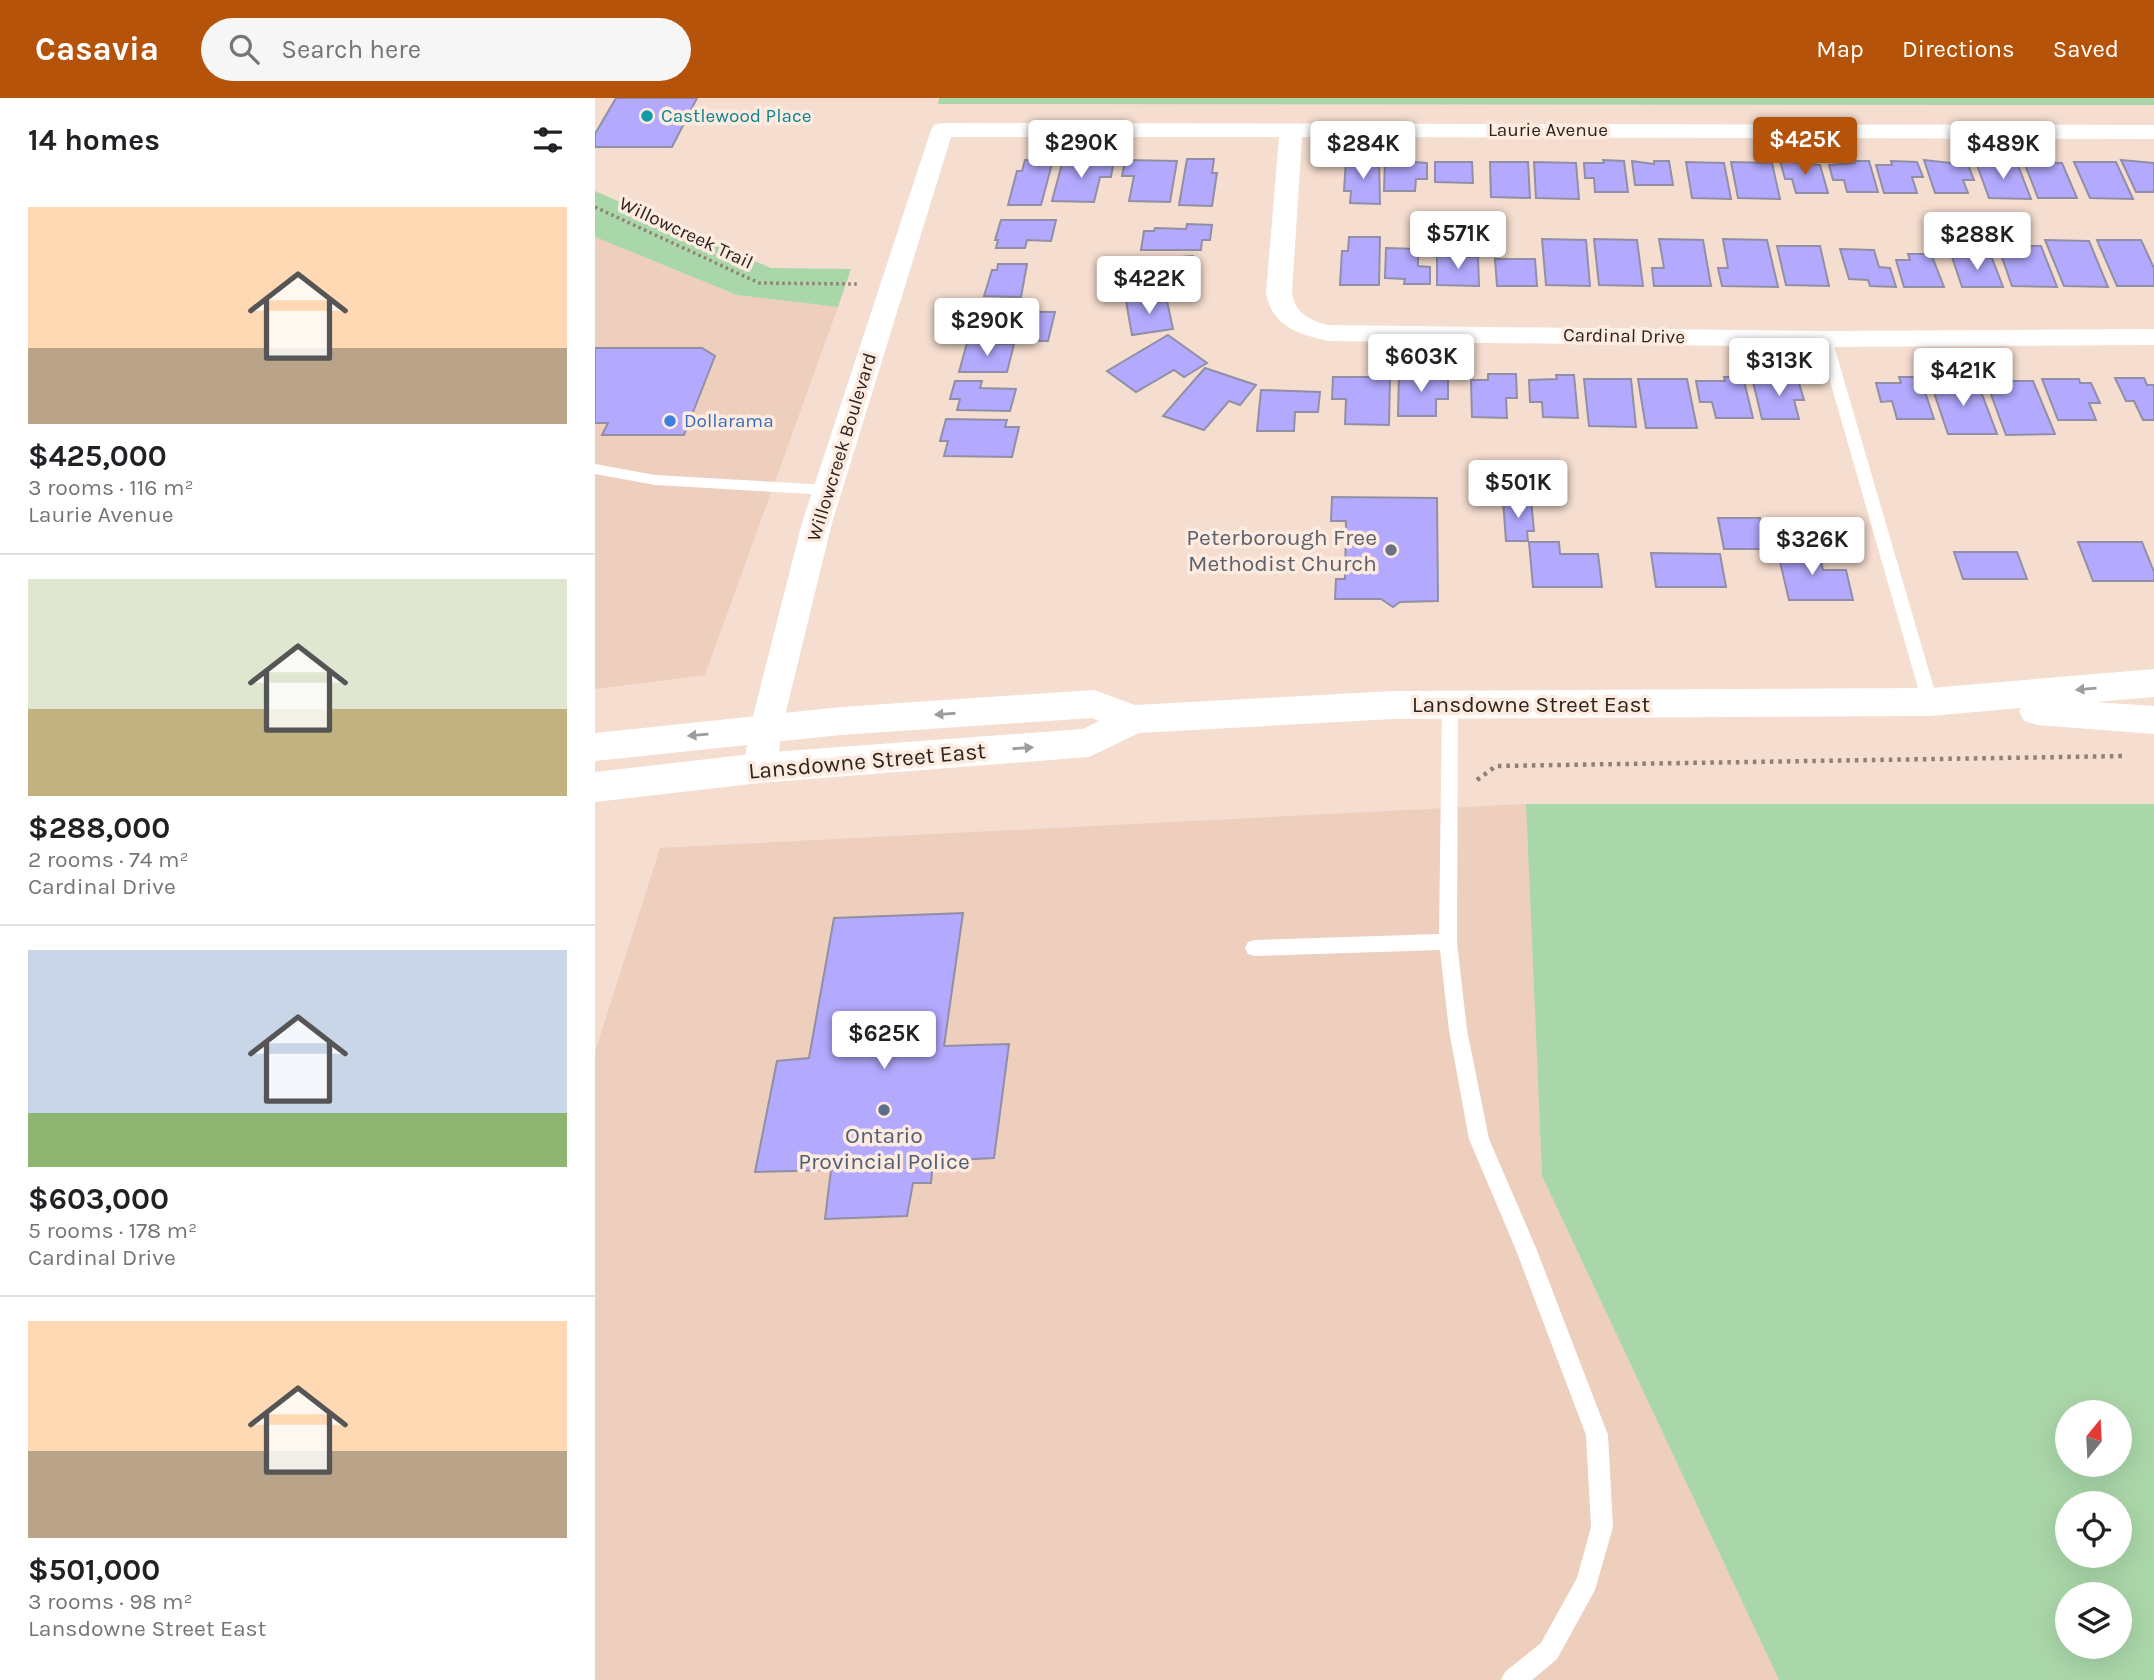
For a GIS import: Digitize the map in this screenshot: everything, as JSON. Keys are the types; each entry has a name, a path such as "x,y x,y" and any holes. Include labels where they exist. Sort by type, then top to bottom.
{"main road":[{"name":"Lansdowne Street East","path":"595,747 766,728 1094,704 1133,719 1393,705 1930,702 2154,684"},
{"name":"Lansdowne Street East","path":"1930,702 2154,720"},
{"name":"Lansdowne Street East","path":"595,787 760,768 1089,743 1133,719"}],"street":[{"name":"Laurie Avenue","path":"942,130 2154,132"},
{"name":"Willowcreek Boulevard","path":"760,768 766,728 817,523 942,130"},
{"name":"Cardinal Drive","path":"1291,130 1279,293 1280,307 1305,328 1328,333 1825,339 2154,337"}],"lane":[{"path":"1825,339 1930,702"},
{"path":"595,469 655,480 829,490"},
{"path":"1450,704 1448,942 1458,1030 1479,1139 1526,1248 1597,1436 1602,1527 1587,1582 1549,1651 1513,1680"},
{"path":"1254,948 1448,942"}],"path":[{"name":"Willowcreek Trail","path":"595,207 759,283 891,284"},
{"path":"1449,787 1472,784 1496,766 2127,756"}],"shaded area":[{"path":"595,237 737,295 838,307 705,675 595,689"},
{"path":"1526,804 1542,1176 1779,1680 595,1680 595,1052 660,848"}],"green space":[{"path":"939,98 2154,98 2154,105 938,104"},
{"path":"595,191 771,268 851,269 838,307 737,295 595,237"},
{"path":"1526,804 2154,804 2154,1680 1779,1680 1542,1176"}],"building":[{"name":"Castlewood Place","path":"616,98 697,98 672,147 595,147 595,134"},
{"path":"1187,159 1214,159 1212,173 1217,173 1212,206 1179,205"},
{"path":"1025,160 1053,160 1041,205 1008,205 1017,171 1022,171"},
{"path":"1063,160 1114,160 1111,177 1100,177 1094,202 1052,201"},
{"path":"1125,160 1177,161 1170,202 1129,201 1134,176 1122,176"},
{"path":"1346,160 1379,160 1380,204 1350,203 1351,191 1344,191"},
{"path":"1385,160 1427,163 1427,179 1416,179 1415,191 1384,191"},
{"path":"1603,160 1624,161 1628,192 1595,192 1594,178 1585,178 1584,163 1604,163"},
{"path":"1924,160 1968,165 1974,180 1963,180 1968,193 1935,193"},
{"path":"2121,160 2154,163 2154,192 2136,192"},
{"path":"1632,161 1654,164 1654,161 1669,161 1673,185 1635,185"},
{"path":"1780,161 1820,165 1828,193 1796,193 1792,179 1785,179"},
{"path":"1854,161 1869,161 1878,192 1847,192 1844,180 1833,180 1829,165 1855,163"},
{"path":"1891,161 1917,162 1923,177 1912,177 1917,193 1884,193 1876,165 1892,165"},
{"path":"1435,162 1472,162 1473,183 1435,182"},
{"path":"1490,162 1528,162 1530,198 1491,197"},
{"path":"1534,162 1576,163 1579,199 1536,198"},
{"path":"1686,162 1724,163 1731,199 1692,198"},
{"path":"1731,162 1772,163 1780,199 1738,198"},
{"path":"1976,162 2017,163 2031,199 1989,198"},
{"path":"2024,162 2062,163 2077,198 2038,198"},
{"path":"2074,162 2116,162 2133,199 2090,198"},
{"path":"1001,220 1056,220 1051,241 1027,240 1025,248 996,248 998,240 995,240"},
{"path":"1187,224 1212,225 1210,240 1202,240 1201,250 1141,250 1144,231 1154,231 1155,228 1186,229"},
{"path":"1349,237 1380,237 1379,285 1340,285 1342,251 1348,251"},
{"path":"1542,239 1586,240 1590,286 1546,285"},
{"path":"1594,239 1637,240 1643,286 1599,285"},
{"path":"1659,239 1703,240 1711,286 1654,286 1652,268 1664,268"},
{"path":"1723,239 1767,240 1778,287 1722,286 1718,268 1728,268"},
{"path":"2045,240 2089,241 2108,287 2064,286"},
{"path":"2097,240 2141,240 2154,268 2154,286 2117,286"},
{"path":"1777,246 1820,246 1829,286 1786,285"},
{"path":"1998,246 2041,246 2057,287 2012,286"},
{"path":"1386,248 1418,249 1418,266 1430,267 1430,284 1404,284 1405,279 1385,278"},
{"path":"1840,249 1874,250 1879,267 1890,268 1896,287 1870,286 1868,280 1849,279"},
{"path":"1908,254 1931,254 1944,287 1904,287 1896,260 1910,260"},
{"path":"1193,256 1196,280 1159,283 1160,290 1132,292 1130,261"},
{"path":"1437,256 1478,257 1479,286 1437,285"},
{"path":"1952,257 1992,258 2003,287 1962,287"},
{"path":"1495,259 1535,259 1537,286 1497,286"},
{"path":"998,264 1027,264 1021,297 984,296 992,270 997,270"},
{"path":"1157,297 1158,302 1167,301 1173,329 1132,335 1126,301"},
{"path":"976,310 1055,312 1048,341 971,340"},
{"path":"1168,335 1207,363 1184,377 1174,370 1136,392 1107,371"},
{"path":"967,343 1014,344 1007,372 959,372"},
{"path":"595,348 702,348 715,356 684,435 602,435 608,423 595,423"},
{"path":"1205,368 1256,385 1240,405 1229,401 1204,430 1163,416"},
{"path":"1399,374 1448,377 1448,399 1436,399 1436,416 1398,416"},
{"path":"1488,374 1516,374 1517,398 1506,398 1507,418 1472,417 1471,380 1488,380"},
{"path":"1556,375 1574,375 1578,418 1543,417 1542,402 1530,402 1529,380 1557,379"},
{"path":"1797,376 1804,400 1794,400 1799,419 1762,419 1753,382 1770,382 1769,377"},
{"path":"1333,377 1390,377 1389,425 1345,424 1346,399 1332,399"},
{"path":"1724,377 1743,377 1753,418 1716,418 1712,402 1700,402 1696,381 1725,381"},
{"path":"1899,377 1920,377 1934,419 1897,419 1892,401 1881,402 1876,383 1901,383"},
{"path":"2115,378 2144,378 2147,385 2154,385 2154,420 2143,420 2134,401 2126,401"},
{"path":"1584,379 1631,379 1636,427 1589,426"},
{"path":"1638,379 1687,379 1697,428 1646,428"},
{"path":"2042,379 2079,379 2080,383 2091,383 2100,403 2089,403 2096,420 2058,420"},
{"path":"955,381 982,381 980,388 1016,389 1010,411 957,410 960,399 950,399"},
{"path":"1930,381 1977,381 1997,434 1948,434"},
{"path":"1986,381 2033,381 2055,434 2006,435"},
{"path":"1261,390 1320,392 1318,412 1295,412 1294,431 1257,431"},
{"path":"946,419 1007,420 1005,427 1019,427 1012,457 944,456 948,441 940,441"},
{"name":"Peterborough Free Methodist Church","path":"1332,497 1437,498 1438,601 1400,602 1393,607 1381,599 1335,599 1336,579 1345,579 1346,521 1331,521"},
{"path":"1503,500 1531,500 1534,531 1527,531 1528,541 1506,541"},
{"path":"1718,518 1760,518 1766,549 1724,549"},
{"path":"1529,542 1559,542 1560,554 1598,554 1602,587 1533,587"},
{"path":"2078,542 2142,542 2154,572 2154,581 2093,581"},
{"path":"1777,549 1818,549 1823,570 1846,570 1853,600 1789,600"},
{"path":"1954,552 2017,552 2027,579 1963,579"},
{"path":"1651,553 1720,554 1726,587 1656,587"},
{"name":"Ontario Provincial Police","path":"963,913 944,1046 1009,1044 994,1158 933,1161 931,1183 913,1183 907,1216 825,1219 831,1170 755,1172 777,1061 809,1058 834,918"}],"place":[{"name":"Castlewood Place","path":"647,116"},
{"name":"Dollarama","path":"670,421"},
{"name":"Peterborough Free Methodist Church","path":"1391,550"},
{"name":"Ontario Provincial Police","path":"884,1110"}]}
